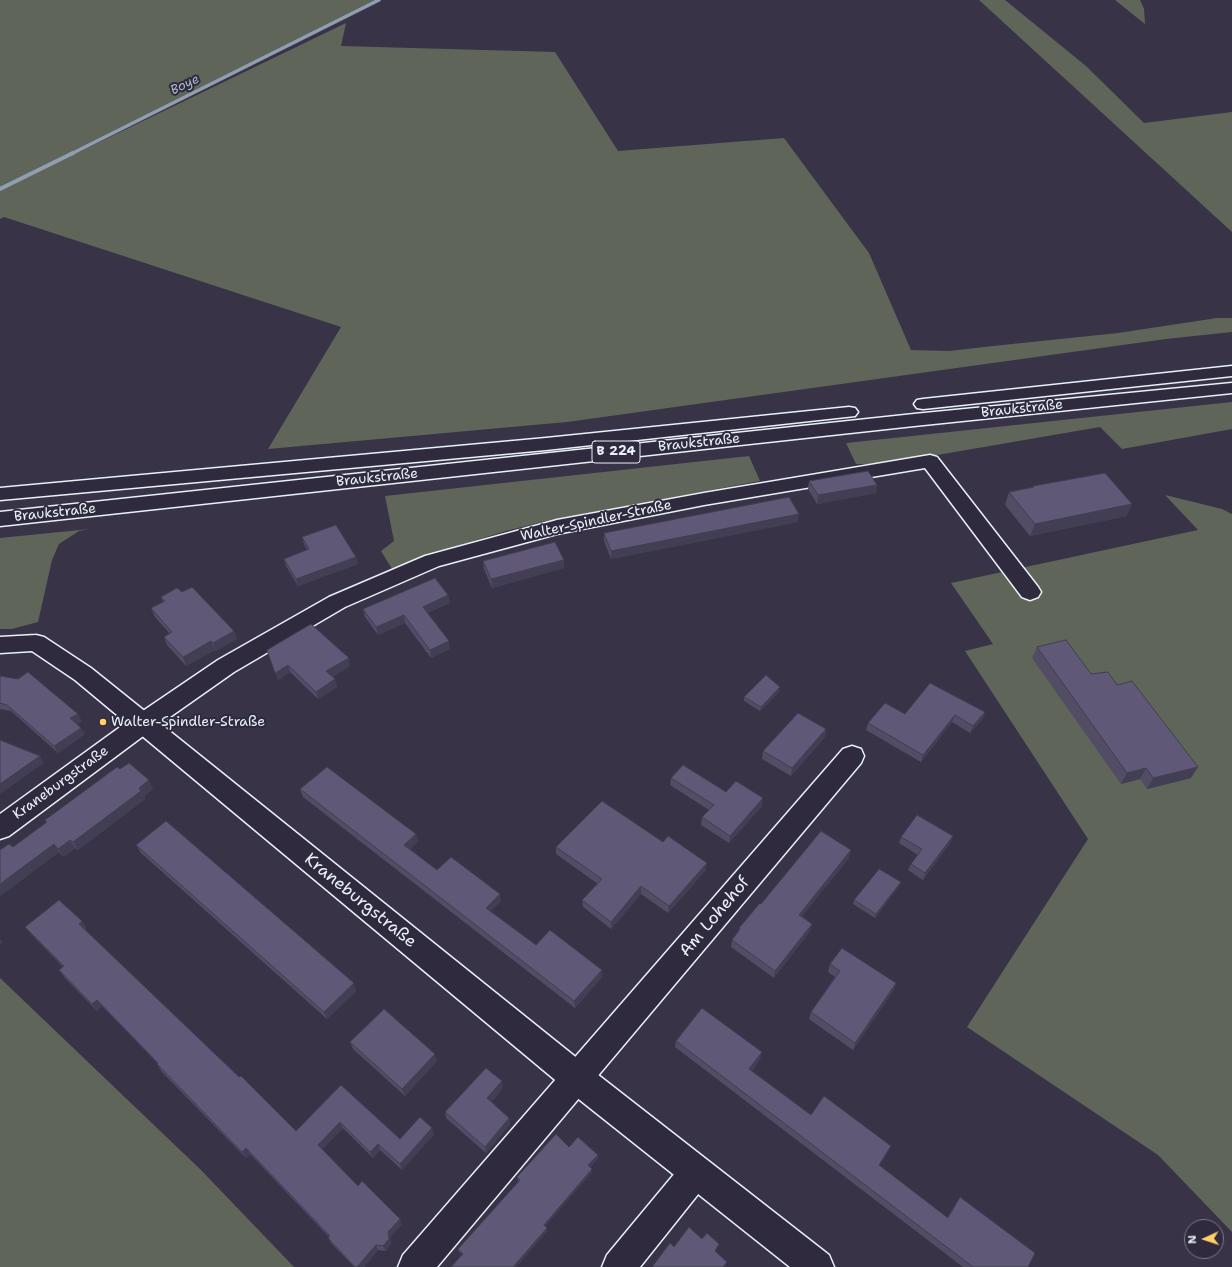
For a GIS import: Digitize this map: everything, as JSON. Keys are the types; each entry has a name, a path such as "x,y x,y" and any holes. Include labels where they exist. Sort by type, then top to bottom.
{"main road":[{"name":"Braukstraße","path":"0,494 546,444 1232,371"},
{"name":"Braukstraße","path":"0,519 914,420 1232,388"},
{"name":"Walter-Spindler-Straße","path":"142,724 226,666 337,602 432,561 557,527 704,499 930,461 1030,592"},
{"name":"Kraneburgstraße","path":"0,645 36,643 83,674 142,724 577,1078 817,1267"},
{"name":"Kraneburgstraße","path":"0,828 142,724"},
{"name":"Am Lohehof","path":"577,1078 852,756"},
{"path":"414,1267 577,1078"},
{"path":"619,1267 696,1172"}],"green space":[{"path":"0,0 378,0 0,188"},
{"path":"979,0 1005,0 1086,66 1144,123 1232,112 1232,232"},
{"path":"1115,0 1140,0 1144,9 1145,24"},
{"path":"346,23 341,46 555,52 618,151 784,138 869,253 911,350 949,351 1118,333 1217,318 1232,318 1232,332 1166,339 567,422 268,449 341,327 4,217 0,219 0,190"},
{"path":"1232,402 1232,429 1122,449 1100,427 885,464 856,464 846,443"},
{"path":"749,456 760,481 546,521 506,531 428,555 392,569 381,551 394,541 385,496"},
{"path":"1165,495 1222,509 1232,514 1232,1232 1224,1224 1224,1219 1220,1219 1158,1155 967,1027 1088,839 965,651 993,644 951,583 1198,530"},
{"path":"90,529 79,531 59,544 52,560 38,622 12,629 0,629 0,538"},
{"path":"0,978 200,1169 294,1267 0,1267"}],"building":[{"path":"868,471 877,485 818,495 809,481"},
{"path":"1105,473 1132,504 1035,524 1009,492 1034,487 1033,486"},
{"path":"789,497 799,514 611,551 604,533"},
{"path":"336,525 356,557 296,579 284,559 309,549 302,537"},
{"path":"555,542 564,560 491,579 483,561"},
{"path":"435,578 448,595 423,607 449,641 430,650 404,615 376,627 363,609"},
{"path":"192,587 234,631 213,643 211,641 183,657 164,637 172,632 151,608 165,601 161,597 177,588 182,592"},
{"path":"311,624 349,658 326,671 335,679 316,692 288,665 275,673 267,650"},
{"path":"1066,640 1091,674 1108,672 1117,685 1132,681 1198,767 1153,778 1146,768 1127,773 1037,647"},
{"path":"28,672 78,714 70,718 81,728 54,746 7,705 0,703 0,676 18,679"},
{"path":"766,675 780,687 761,707 744,697"},
{"path":"930,683 985,712 973,726 955,715 923,755 868,723 885,703 905,714"},
{"path":"798,713 826,729 792,768 763,751"},
{"path":"0,740 40,756 0,784"},
{"path":"129,763 149,780 139,788 141,791 73,842 70,840 58,849 54,844 0,884 0,850 9,844 13,847 47,822 45,820 117,767 120,769"},
{"path":"683,765 726,792 736,781 763,798 730,836 702,817 714,805 671,778"},
{"path":"327,767 416,834 404,845 437,870 451,857 500,894 486,908 536,945 550,930 602,970 574,1001 300,789"},
{"path":"602,801 663,842 668,836 707,863 669,906 641,886 611,922 582,900 602,879 556,847"},
{"path":"917,815 953,836 925,873 911,864 922,849 901,837"},
{"path":"166,821 354,983 324,1012 136,845"},
{"path":"821,831 851,850 799,915 812,924 775,971 732,940 740,929 739,928 760,903 761,904"},
{"path":"879,869 901,882 876,914 854,900"},
{"path":"59,900 82,921 79,924 239,1077 241,1076 296,1131 341,1085 400,1139 420,1117 432,1128 400,1164 378,1144 370,1152 340,1122 318,1145 358,1186 362,1181 400,1219 388,1232 389,1239 383,1246 376,1245 357,1267 355,1267 328,1238 330,1236 246,1148 242,1152 97,1000 92,1004 59,970 64,966 25,927"},
{"path":"842,948 896,983 855,1043 811,1012 840,971 830,964"},
{"path":"702,1008 762,1052 749,1069 811,1115 824,1096 891,1146 879,1165 948,1218 960,1197 1035,1253 1028,1267 973,1267 676,1041"},
{"path":"384,1009 435,1054 402,1089 350,1042"},
{"path":"486,1068 502,1081 487,1098 509,1118 485,1147 445,1112"},
{"path":"556,1134 569,1147 578,1137 598,1155 588,1165 592,1169 544,1225 547,1228 513,1267 451,1267 463,1254 458,1249 520,1180 517,1177"},
{"path":"689,1227 702,1239 707,1233 719,1244 715,1251 727,1262 723,1267 652,1267 670,1243 674,1247"}],"waterway":[{"name":"Boye","path":"73,153 379,0"},
{"name":"Boye","path":"0,189 73,153"}],"place":[{"name":"Walter-Spindler-Straße","path":"103,722"}]}
